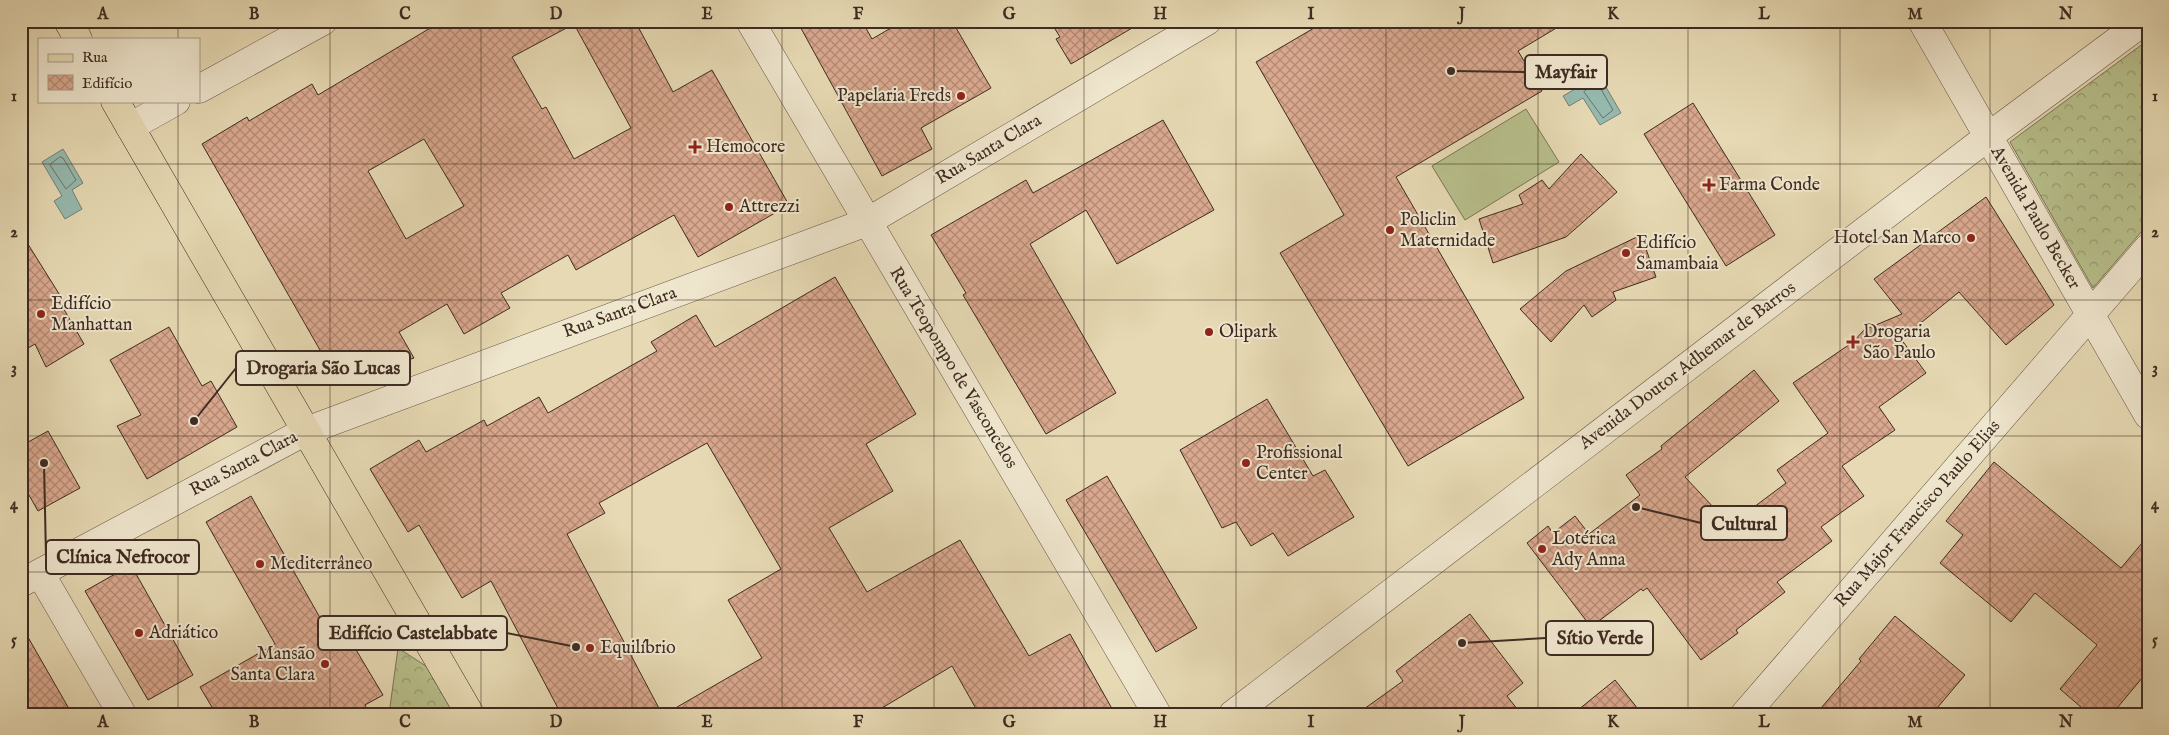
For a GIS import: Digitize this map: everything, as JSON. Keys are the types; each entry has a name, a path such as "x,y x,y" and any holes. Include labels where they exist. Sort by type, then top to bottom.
{"main road":[{"path":"68,21 77,38"},
{"path":"116,102 470,714"}],"street":[{"path":"200,88 323,21"},
{"name":"Rua Teopompo de Vasconcelos","path":"750,21 1157,714"},
{"name":"Rua Santa Clara","path":"31,578 306,430 867,222 1207,21"},
{"name":"Avenida Paulo Becker","path":"1922,21 2148,415"},
{"name":"Avenida Doutor Adhemar de Barros","path":"1233,714 1989,136 2144,21"},
{"path":"130,126 174,102"},
{"name":"Rua Major Francisco Paulo Elias","path":"1745,714 2148,248"},
{"path":"31,578 122,714"}],"green space":[{"path":"2148,40 2148,224 2093,288 2010,142"},
{"path":"1526,109 1559,162 1465,220 1432,166"},
{"path":"398,648 440,675 462,714 386,714 390,707"}],"water":[{"path":"1599,75 1621,113 1600,125 1583,98 1569,106 1563,96"},
{"path":"63,149 83,183 72,190 82,209 65,219 54,201 62,196 42,162"}],"building":[{"path":"442,21 635,21 673,92 712,70 789,205 698,257 674,215 576,270 568,255 501,293 510,308 464,334 447,304 399,332 414,358 340,385 202,144 247,117 249,121 312,84 318,95","holes":["574,24 631,128 574,159 546,107 542,109 512,57","424,139 464,206 406,239 368,171"]},
{"path":"797,21 862,21 872,39 903,21 952,21 991,88 921,128 932,149 882,176"},
{"path":"1050,21 1144,21 1071,64 1056,39 1060,37"},
{"path":"1326,21 1568,21 1518,51 1542,91 1396,177 1524,398 1408,466 1280,253 1344,215 1256,62"},
{"name":"Farma Conde","path":"1693,103 1775,235 1726,266 1644,134"},
{"path":"1163,120 1214,210 1117,264 1086,210 1030,244 1116,393 1046,434 963,295 966,293 931,235 1026,180 1033,193"},
{"path":"1581,154 1617,192 1566,237 1493,263 1479,219 1523,204 1519,195 1542,180 1549,189"},
{"path":"1986,197 2054,305 2006,345 1959,292 1901,339 1926,373 1879,407 1895,430 1842,466 1864,496 1821,527 1832,541 1777,582 1785,592 1736,630 1738,633 1701,660 1647,588 1643,591 1641,589 1591,627 1527,543 1548,526 1553,533 1575,516 1589,534 1640,495 1626,475 1662,449 1661,446 1754,370 1779,401 1685,477 1730,525 1786,483 1777,470 1828,433 1793,383 1853,342 1864,330 1902,314 1874,279"},
{"name":"Edifício Manhattan","path":"21,233 61,297 58,299 84,344 46,367 35,344 21,352"},
{"path":"1641,235 1656,277 1613,292 1616,300 1592,317 1584,305 1551,342 1520,309 1566,271"},
{"path":"835,277 916,414 866,444 893,491 829,528 867,592 960,540 1029,656 1070,634 1115,714 979,714 952,666 872,714 665,714 762,658 728,600 781,569 707,443 599,503 605,513 567,534 662,714 561,714 491,581 462,598 419,525 408,532 370,469 419,440 426,452 484,420 487,426 539,397 548,413 657,351 651,342 696,315 715,347"},
{"path":"169,327 202,386 211,381 237,427 147,479 117,426 141,415 110,360"},
{"name":"Profissional Center","path":"1267,399 1313,476 1325,470 1354,517 1288,556 1273,533 1251,546 1236,522 1222,528 1180,450"},
{"path":"48,431 80,488 38,511 21,481 21,446"},
{"path":"1994,462 2121,568 2148,536 2148,671 2112,714 2089,714 2060,689 2097,645 2035,593 2011,622 1940,563 1963,535 1946,521"},
{"path":"1107,476 1197,628 1156,652 1066,500"},
{"path":"251,496 327,630 340,623 383,695 365,705 370,714 216,714 200,687 275,644 206,522"},
{"name":"Adriático","path":"131,565 193,675 148,700 85,591"},
{"path":"1470,614 1523,683 1507,696 1521,714 1357,714 1403,681 1396,671"},
{"path":"1895,616 1965,675 1932,714 1816,714 1861,661 1859,659"},
{"path":"21,625 72,714 21,714"},
{"path":"1615,680 1642,714 1573,714"}],"place":[{"name":"Mayfair","path":"1451,71"},
{"name":"Papelaria Freds","path":"961,96"},
{"name":"Hemocore","path":"695,147"},
{"name":"Farma Conde","path":"1709,185"},
{"name":"Attrezzi","path":"729,207"},
{"name":"Policlin Maternidade","path":"1390,230"},
{"name":"Hotel San Marco","path":"1971,238"},
{"name":"Edifício Samambaia","path":"1626,253"},
{"name":"Edifício Manhattan","path":"41,314"},
{"name":"Olipark","path":"1209,332"},
{"name":"Drogaria São Paulo","path":"1853,342"},
{"name":"Drogaria São Lucas","path":"194,421"},
{"name":"Clínica Nefrocor","path":"44,463"},
{"name":"Profissional Center","path":"1246,463"},
{"name":"Cultural","path":"1636,507"},
{"name":"Lotérica Ady Anna","path":"1542,549"},
{"name":"Mediterrâneo","path":"260,564"},
{"name":"Adriático","path":"139,633"},
{"name":"Sítio Verde","path":"1462,643"},
{"name":"Edifício Castelabbate","path":"576,647"},
{"name":"Equilíbrio","path":"590,648"},
{"name":"Mansão Santa Clara","path":"325,664"}]}
